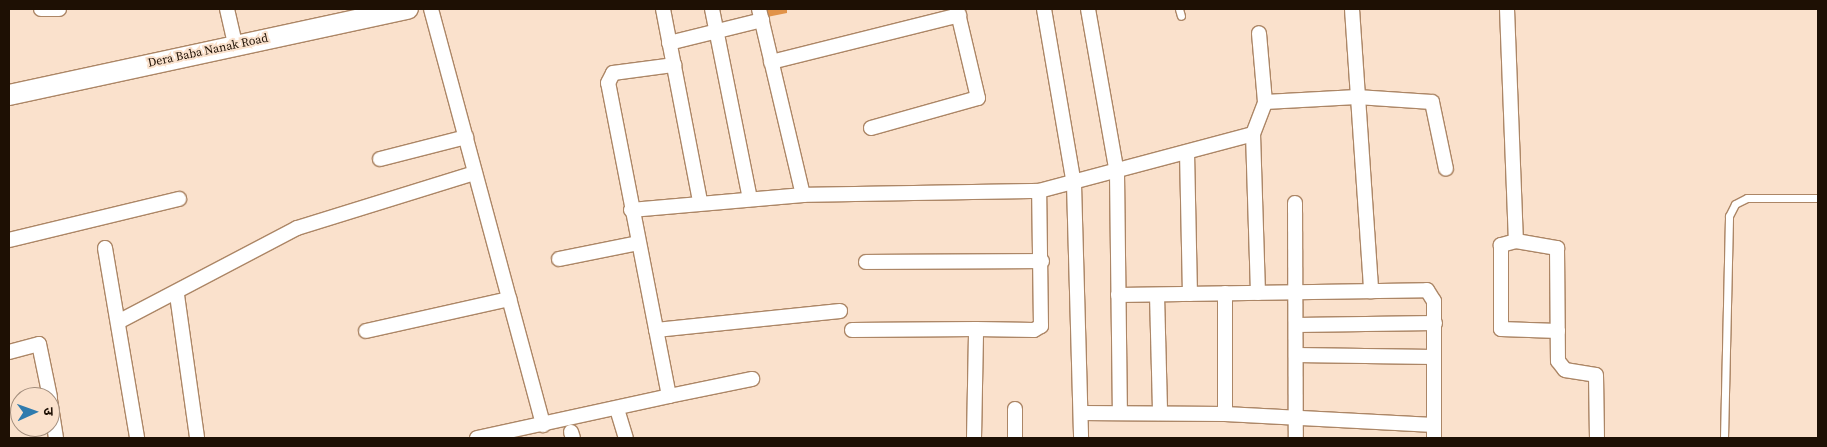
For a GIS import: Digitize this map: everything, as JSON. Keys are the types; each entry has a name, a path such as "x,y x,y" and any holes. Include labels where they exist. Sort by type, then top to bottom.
{"main road":[{"name":"Dera Baba Nanak Road","path":"9,95 408,9"}],"street":[{"path":"41,9 59,9"},
{"path":"227,9 235,45"},
{"path":"431,9 543,425"},
{"path":"663,9 700,202"},
{"path":"712,9 750,199"},
{"path":"1044,9 1074,184 1081,438"},
{"path":"1088,9 1117,173 1120,413"},
{"path":"1352,9 1371,291"},
{"path":"1507,9 1516,241"},
{"path":"772,62 958,12 978,98 871,128"},
{"path":"670,43 717,31 760,14 802,195"},
{"path":"1258,292 1253,134 1265,102 1259,33"},
{"path":"669,396 631,210 609,77 674,65"},
{"path":"1265,102 1357,97 1432,102 1446,168"},
{"path":"631,210 700,202 802,195 1038,191 1117,173 1253,134"},
{"path":"380,159 466,137"},
{"path":"1187,152 1190,294"},
{"path":"118,322 177,295 253,248 297,228 475,173"},
{"path":"852,330 1038,329 1042,261 1038,191"},
{"path":"9,240 179,199"},
{"path":"1295,203 1296,438"},
{"path":"1558,331 1500,329 1501,245 1516,241 1557,248 1558,331 1561,366 1596,375 1597,438"},
{"path":"559,260 638,243"},
{"path":"105,248 137,438"},
{"path":"866,262 1042,261"},
{"path":"1081,413 1225,414 1296,418 1434,431 1434,297 1427,290 1118,295"},
{"path":"1225,414 1226,293"},
{"path":"177,295 197,438"},
{"path":"1157,295 1160,413"},
{"path":"366,331 509,299"},
{"path":"656,330 840,311"},
{"path":"1296,325 1435,322"},
{"path":"974,438 976,329"},
{"path":"9,352 39,344 48,387"},
{"path":"1296,355 1434,357"},
{"path":"477,438 617,410 669,396 752,378"},
{"path":"1015,409 1015,438"},
{"path":"617,410 626,438"}],"lane":[{"path":"1724,438 1729,216 1735,204 1747,198 1818,198"}],"building":[{"path":"765,9 787,9 787,13 767,17"}]}
